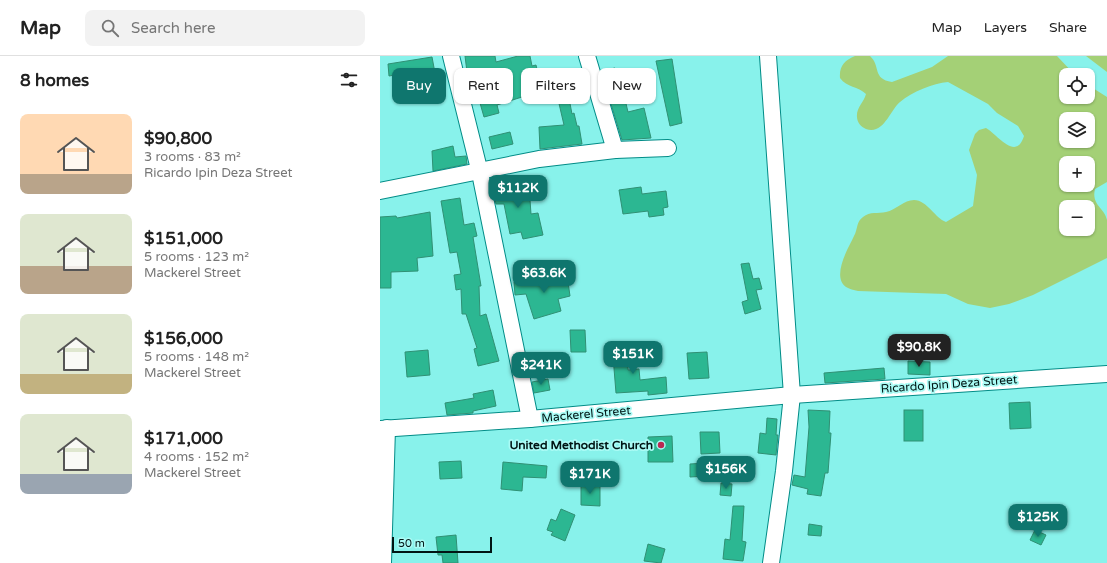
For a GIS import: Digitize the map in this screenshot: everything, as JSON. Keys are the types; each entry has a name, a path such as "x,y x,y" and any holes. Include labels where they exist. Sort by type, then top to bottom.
{"street":[{"path":"451,56 480,172 530,419"},
{"path":"587,56 615,150"},
{"path":"768,56 792,395 784,471 771,563"},
{"path":"380,191 480,172 538,159 615,150 668,148"},
{"name":"Ricardo Ipin Deza Street","path":"792,395 1107,374"},
{"name":"Mackerel Street","path":"384,428 530,419 792,395"},
{"path":"383,563 384,428"}],"shaded area":[{"path":"855,56 870,56 879,75 882,78 892,82 932,67 948,56 1057,56 1068,68 1059,68 1059,104 1095,104 1095,89 1107,97 1107,182 1095,189 1095,156 1059,156 1059,192 1094,192 1095,199 1104,212 1107,220 1107,258 1033,295 1009,304 990,308 968,304 946,294 858,291 846,287 840,276 842,262 858,223 863,217 871,213 883,213 890,211 910,200 914,200 923,203 938,217 946,222 973,206 977,175 969,150 975,134 979,130 986,128 1006,144 1016,147 1021,143 1024,136 1018,126 997,113 988,104 948,82 929,86 910,95 896,106 882,125 872,130 866,129 862,127 858,121 857,114 866,94 863,91 846,84 840,78 843,64"},
{"path":"1086,56 1107,56 1107,72"}],"building":[{"path":"465,56 495,56 496,62 518,56 530,56 532,66 536,65 537,68 521,68 521,97 513,100 513,68 466,68"},
{"path":"432,57 434,68 392,68 392,76 389,76 388,64"},
{"path":"672,59 682,123 670,126 656,61"},
{"path":"480,104 500,104 497,105 499,113 484,117"},
{"path":"559,104 570,104 572,114 574,113 577,126 579,126 582,144 540,149 539,127 564,125"},
{"path":"611,104 626,104 628,112 644,108 651,138 622,140"},
{"path":"510,132 513,144 492,149 489,137"},
{"path":"453,146 455,157 466,156 467,164 433,171 432,151"},
{"path":"520,180 521,187 529,186 531,214 538,213 543,235 523,239 521,232 510,234 504,204 496,204 493,190 499,190 498,182"},
{"path":"641,187 642,194 666,191 668,207 663,208 664,215 649,217 648,211 623,214 619,190"},
{"path":"460,198 464,225 474,223 477,236 473,237 481,286 479,286 480,316 486,314 499,361 478,366 474,349 477,348 466,314 462,314 461,289 456,290 454,275 461,274 457,252 450,253 441,201"},
{"path":"430,212 433,256 417,258 418,271 391,272 391,288 380,288 380,217 396,216 397,218"},
{"path":"749,263 753,279 759,278 762,289 756,290 761,309 745,314 742,302 748,300 741,264"},
{"path":"567,275 570,296 558,299 561,311 534,319 526,294 515,295 514,282 534,280 533,277"},
{"path":"570,330 585,330 586,352 571,352"},
{"path":"612,344 628,344 628,370 639,369 640,380 666,377 667,393 648,395 648,391 616,393"},
{"path":"428,350 430,375 407,377 405,352"},
{"path":"707,352 709,378 689,379 687,353"},
{"path":"908,361 930,362 930,375 908,374"},
{"path":"884,368 885,379 825,383 824,373"},
{"path":"548,379 550,390 534,393 532,382"},
{"path":"493,390 496,406 473,411 473,413 447,415 445,403 474,398 473,394"},
{"path":"1030,402 1031,428 1010,429 1009,403"},
{"path":"808,410 830,411 829,433 831,433 828,473 825,473 821,496 807,494 808,489 792,485 794,475 805,477 809,427"},
{"path":"904,410 923,410 923,441 904,441"},
{"path":"767,418 777,419 776,435 778,435 776,455 758,453 760,433 766,434"},
{"path":"700,432 719,432 720,453 701,454"},
{"path":"672,436 673,462 648,462 648,437"},
{"path":"461,461 462,478 440,479 439,462"},
{"path":"503,462 547,466 546,478 523,477 522,491 501,489"},
{"path":"706,463 707,476 690,477 690,464"},
{"path":"721,483 732,484 731,496 720,495"},
{"path":"581,484 600,485 600,506 581,505"},
{"path":"733,506 744,506 742,541 746,542 743,561 723,559 725,539 730,540"},
{"path":"561,509 575,515 565,541 551,535 553,532 547,530 551,519 556,521"},
{"path":"809,524 822,526 821,536 808,535"},
{"path":"1035,530 1046,535 1041,545 1030,540"},
{"path":"456,535 458,563 443,563 442,555 438,555 436,537"},
{"path":"648,544 665,549 661,563 644,561"}],"place":[{"name":"United Methodist Church","path":"661,445"}]}
